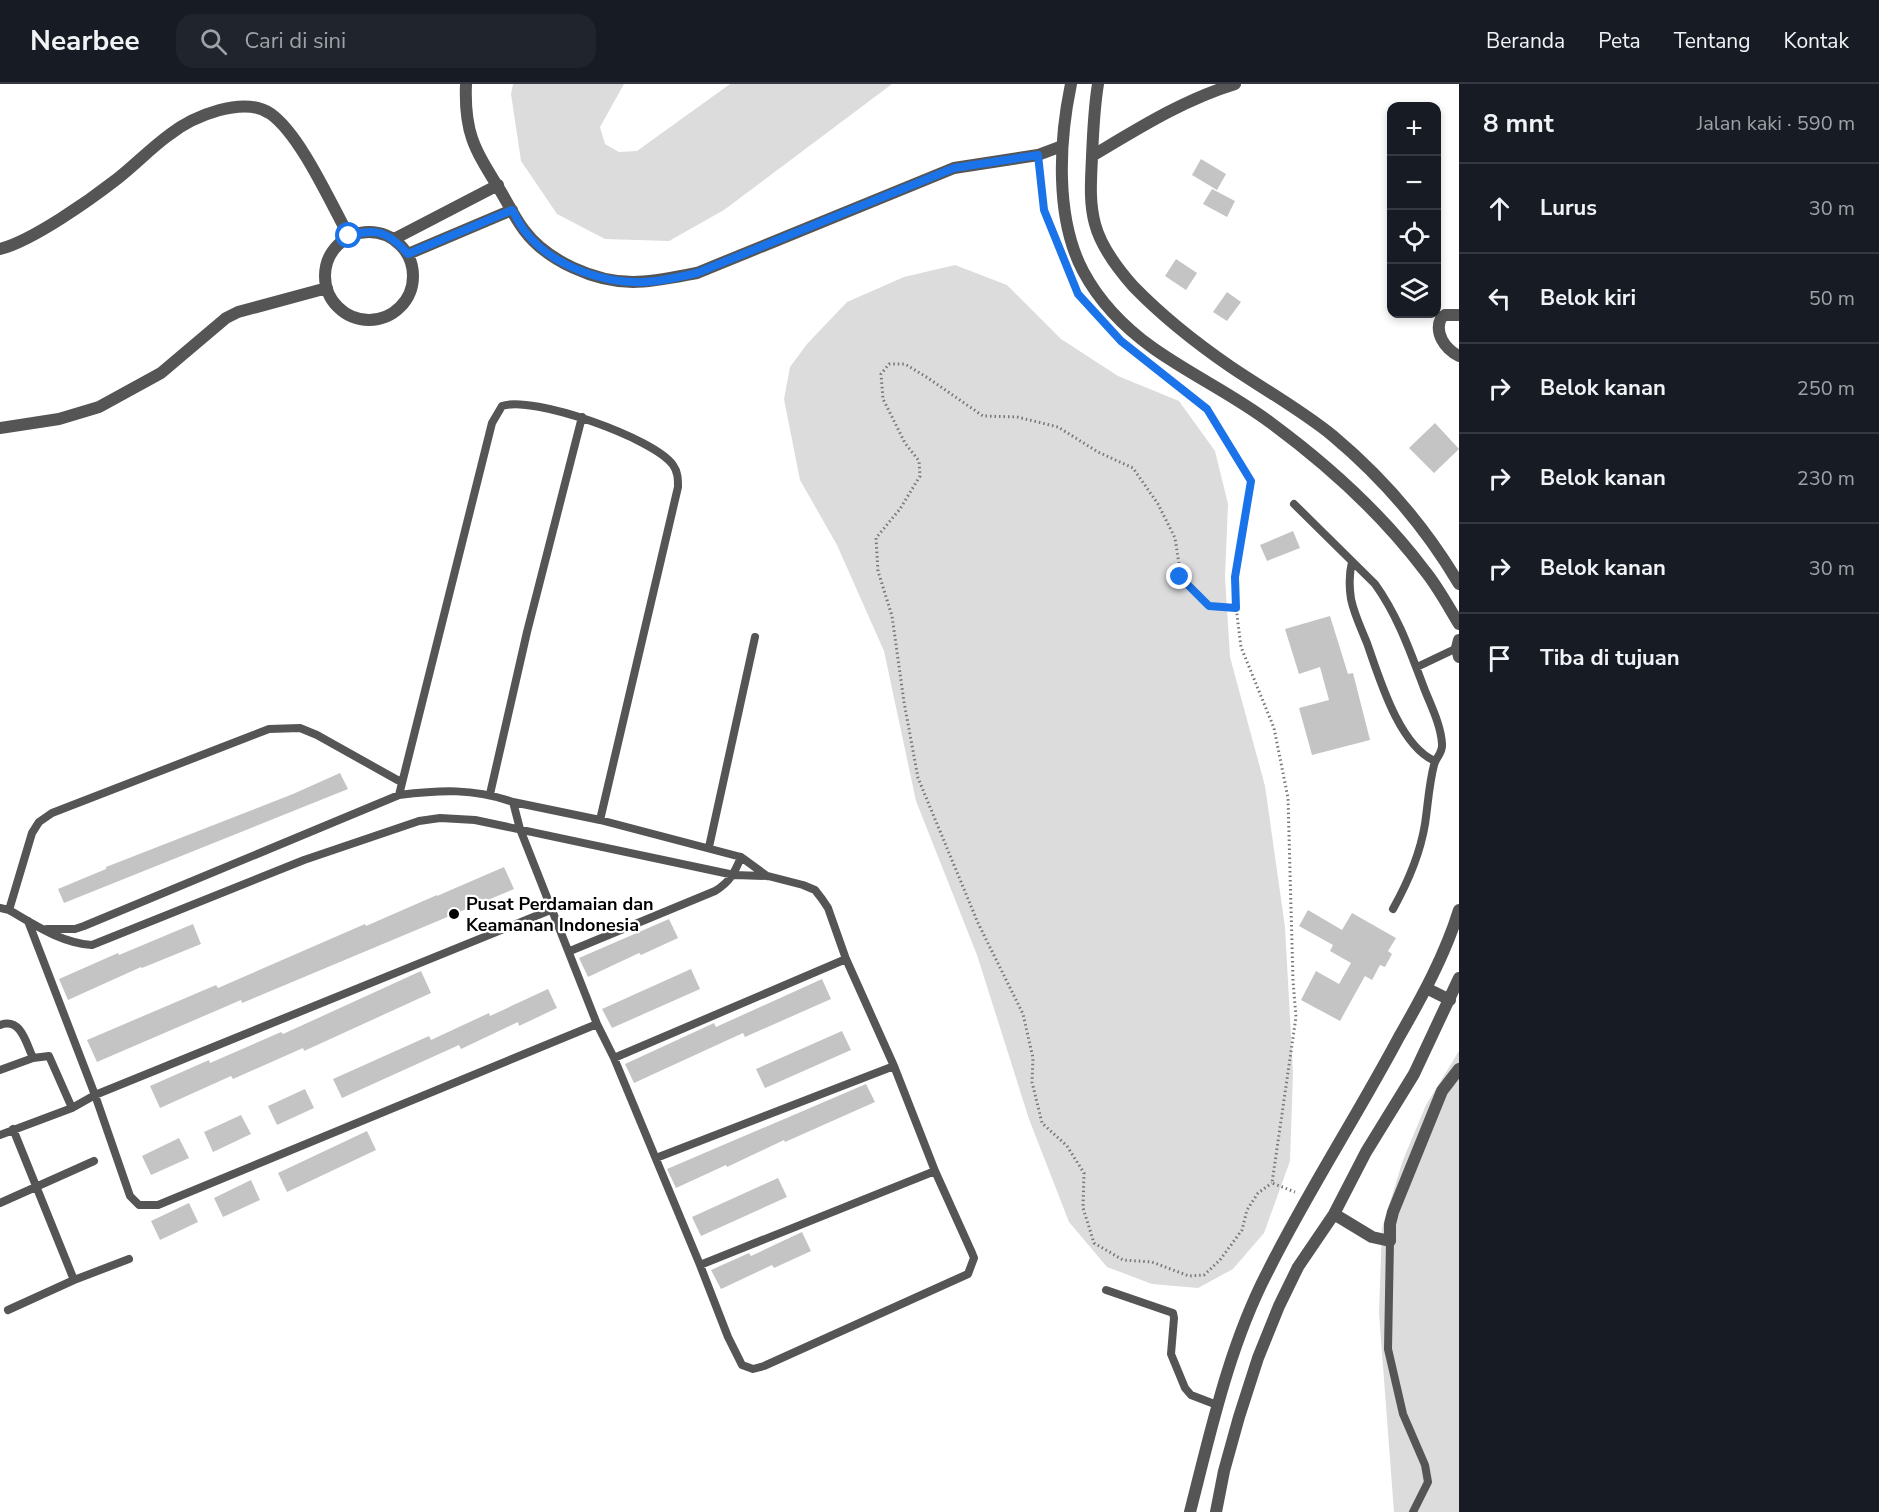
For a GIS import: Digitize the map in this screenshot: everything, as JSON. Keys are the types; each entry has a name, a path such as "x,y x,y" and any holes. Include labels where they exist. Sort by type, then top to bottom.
{"street":[{"path":"466,84 466,120 470,133 482,162 524,231 548,253 573,267 630,282 656,281 697,273 954,168 1038,155 1062,146"},
{"path":"1071,84 1062,146 1063,198 1068,228 1083,270 1103,301 1126,326 1153,348 1271,423 1342,481 1371,508 1425,571 1459,624"},
{"path":"1098,84 1094,109 1090,198 1095,226 1110,257 1148,301 1184,334 1294,407 1332,435 1366,466 1410,513 1444,559 1459,584"},
{"path":"1092,156 1173,108 1209,92 1235,84"},
{"path":"0,249 27,238 117,180 171,133 198,118 223,109 242,106 260,108 293,135 349,236"},
{"path":"394,239 498,186"},
{"path":"408,254 512,210"},
{"path":"364,231 380,232 394,239 408,254 414,270 413,286 406,301 394,313 379,319 362,319 346,314 334,302 327,288 325,273 328,258 337,245 349,236 364,231"},
{"path":"0,428 59,419 99,407 161,373 226,318 238,312 327,288"},
{"path":"1459,315 1445,315 1441,318 1438,327 1446,346 1459,356"},
{"path":"1190,1512 1217,1405 1245,1323 1266,1273 1426,988 1459,910"},
{"path":"1216,1512 1239,1417 1258,1358 1280,1306 1299,1267 1334,1214 1366,1152 1414,1074 1459,978"},
{"path":"1426,988 1450,1000"},
{"path":"1334,1214 1372,1237 1390,1241 1390,1224 1442,1091 1459,1069"}],"lane":[{"path":"399,795 489,434 497,412 502,406 514,404 582,417 631,436 663,456 678,474 678,487 600,820"},
{"path":"490,794 527,632 582,417"},
{"path":"1294,504 1375,584 1383,596 1395,615 1442,735 1443,748 1435,761 1425,824 1411,878 1393,909"},
{"path":"1352,562 1350,584 1354,610 1390,706 1418,750 1424,757 1435,761"},
{"path":"709,847 755,637"},
{"path":"1417,667 1458,649"},
{"path":"401,782 317,735 300,728 270,729 46,817 32,832 4,909 64,940 92,945 304,860 419,820 460,818 520,829 734,874 768,876 815,890 828,908 846,959 894,1066 935,1171 972,1253 972,1264 968,1274 764,1366 753,1369 742,1365 728,1337 614,1058 597,1024 520,829 513,802"},
{"path":"43,929 75,929 84,926 399,795 443,790 490,794 513,802 600,820 709,847 741,857 768,876"},
{"path":"570,951 715,891 725,885 734,874 741,857"},
{"path":"0,1135 553,909"},
{"path":"28,921 95,1095 130,1196 139,1205 158,1204 597,1024"},
{"path":"614,1058 846,959"},
{"path":"0,1025 6,1023 19,1027 33,1058"},
{"path":"0,1070 46,1055 52,1058 72,1107"},
{"path":"656,1158 894,1066"},
{"path":"13,1130 74,1280"},
{"path":"0,1203 94,1161"},
{"path":"700,1265 935,1171"},
{"path":"1390,1241 1388,1348 1403,1414 1425,1465 1428,1482 1413,1512"},
{"path":"8,1310 74,1280 129,1259"},
{"path":"1106,1290 1173,1313 1171,1354 1185,1388 1191,1395 1217,1405"}],"path":[{"path":"1038,155 1044,210 1057,241"},
{"path":"1074,283 1078,294 1085,302"},
{"path":"1146,362 1207,409 1251,481 1235,577 1236,608 1241,647 1274,728 1288,798 1296,1017 1272,1183 1258,1193 1247,1210 1242,1230 1220,1260 1204,1275 1189,1276 1152,1262 1123,1260 1094,1243 1083,1208 1084,1173 1068,1146 1042,1124 1032,1082 1033,1058 1023,1014 978,923 918,778 892,616 878,571 876,538 900,509 920,476 919,461 905,443 883,399 881,374 889,364 905,364 982,416 1017,417 1058,427 1098,452 1132,468 1158,504 1175,538 1180,577 1209,606 1236,608"},
{"path":"1272,1183 1307,1197"}],"shaded area":[{"path":"513,84 624,84 600,127 605,144 619,152 637,151 730,84 892,84 724,210 669,241 605,239 557,214 521,161 511,94"},
{"path":"955,265 1007,285 1061,339 1118,376 1179,401 1215,451 1228,504 1225,577 1230,657 1265,786 1285,927 1293,1072 1290,1161 1264,1233 1233,1269 1198,1288 1152,1284 1107,1267 1069,1222 1029,1119 977,955 916,801 884,651 837,545 800,480 784,399 790,367 807,344 847,302 904,277"},
{"path":"1459,1051 1459,1512 1394,1512 1379,1313 1382,1228 1403,1160 1426,1105"}],"building":[{"path":"1201,159 1226,174 1217,190 1192,175"},
{"path":"1212,189 1235,201 1227,217 1203,204"},
{"path":"1176,259 1197,273 1186,290 1165,276"},
{"path":"1227,292 1241,302 1227,321 1213,312"},
{"path":"1435,423 1459,449 1434,473 1409,448"},
{"path":"1293,531 1300,548 1267,561 1260,545"},
{"path":"1330,616 1348,674 1353,673 1370,740 1312,755 1299,708 1329,700 1320,667 1299,674 1285,629"},
{"path":"340,773 348,789 64,903 58,889 106,869 106,867 293,794"},
{"path":"504,867 514,889 242,1003 241,1000 97,1062 87,1040 216,985 218,988"},
{"path":"1308,910 1342,930 1352,913 1396,938 1388,951 1392,954 1385,967 1380,965 1372,980 1365,976 1340,1021 1301,1000 1316,971 1339,984 1351,963 1330,951 1333,945 1299,926"},
{"path":"669,919 678,938 588,977 579,958"},
{"path":"193,924 201,944 141,967 68,1000 59,979"},
{"path":"691,969 700,989 612,1028 602,1009"},
{"path":"421,971 431,993 304,1051 303,1048 233,1079 231,1076 160,1108 150,1086 209,1060 210,1063 281,1032 283,1034"},
{"path":"822,979 831,999 745,1037 743,1033 634,1083 625,1064 714,1023 716,1027"},
{"path":"548,989 557,1008 519,1026 518,1022 461,1049 459,1045 342,1098 333,1079 429,1036 431,1040"},
{"path":"842,1031 851,1050 765,1088 756,1069"},
{"path":"866,1084 875,1102 676,1188 667,1169"},
{"path":"305,1089 314,1108 277,1125 268,1106"},
{"path":"241,1115 251,1134 213,1152 204,1132"},
{"path":"367,1131 376,1150 287,1192 278,1173"},
{"path":"179,1138 189,1158 151,1175 142,1156"},
{"path":"778,1178 787,1197 701,1236 692,1217"},
{"path":"251,1180 260,1200 223,1217 214,1198"},
{"path":"189,1203 198,1222 160,1240 151,1221"},
{"path":"802,1232 811,1251 774,1268 772,1265 721,1289 711,1270 749,1253 751,1256"}],"place":[{"name":"Pusat Perdamaian dan Keamanan Indonesia","path":"454,914"}],"route":[{"path":"349,236 364,231 380,232 394,239 408,254 512,210 524,231 548,253 573,267 603,278 630,282 656,281 697,273 954,168 1038,155 1044,210 1078,294 1121,341 1207,409 1251,481 1235,577 1236,608 1209,606 1180,577"}]}
